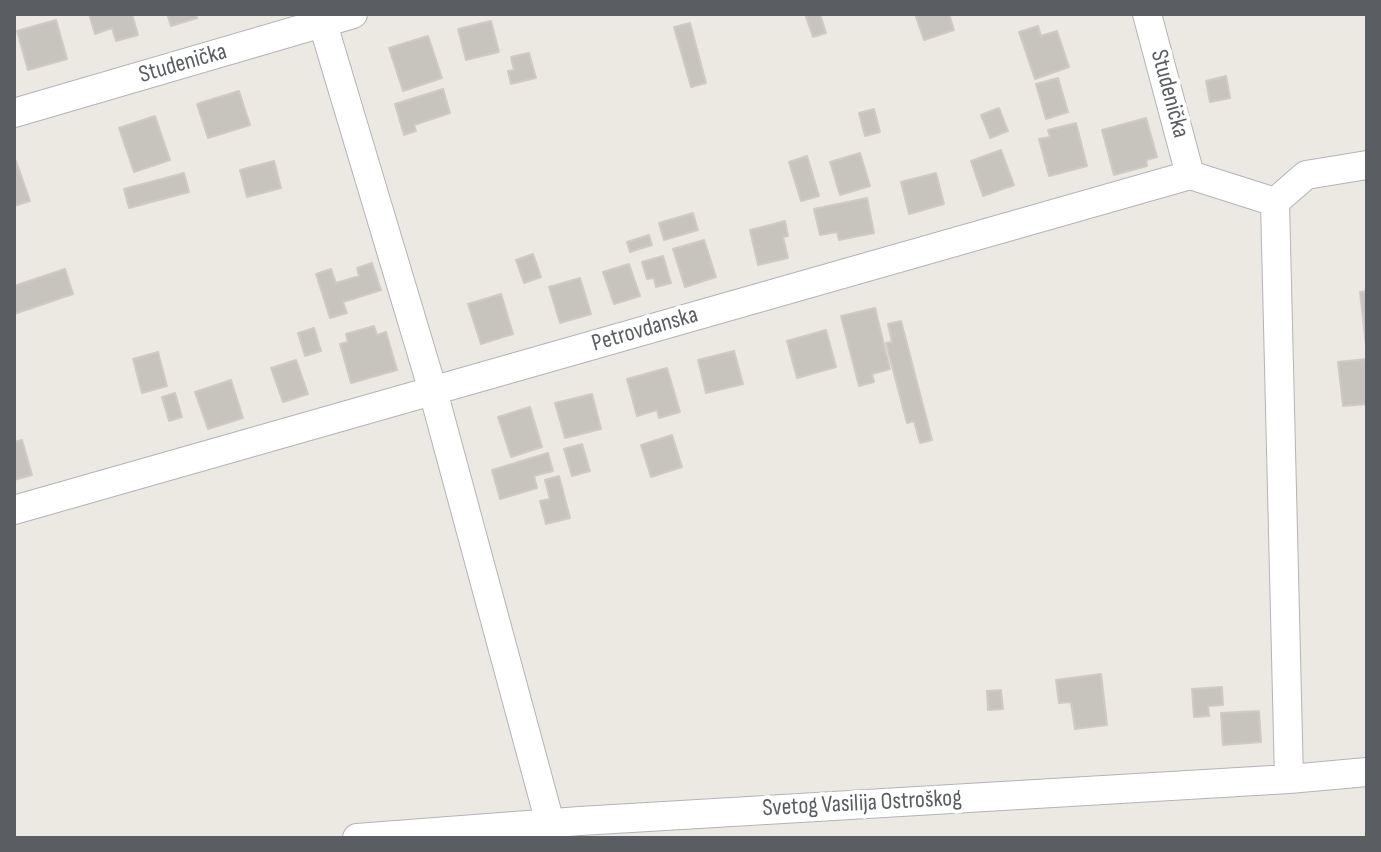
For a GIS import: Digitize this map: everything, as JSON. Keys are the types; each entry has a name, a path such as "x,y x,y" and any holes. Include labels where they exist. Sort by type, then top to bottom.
{"street":[{"name":"Studenička","path":"14,113 321,18 353,14"},
{"name":"Studenička","path":"1147,14 1190,175"},
{"path":"321,18 433,391 550,823"},
{"path":"1275,202 1306,175 1367,165"},
{"path":"1190,175 1275,202"},
{"name":"Petrovdanska","path":"14,510 1190,175"},
{"path":"1275,202 1289,779"},
{"name":"Svetog Vasilija Ostroškog","path":"357,838 550,823 580,829 1367,772"}],"building":[{"path":"89,14 132,14 138,35 116,41 112,28 95,34"},
{"path":"167,14 196,14 197,18 171,26"},
{"path":"805,14 820,14 826,33 813,37"},
{"path":"915,14 949,14 954,30 924,40"},
{"path":"56,20 67,59 28,70 17,31"},
{"path":"491,21 499,52 466,60 458,29"},
{"path":"690,23 706,83 691,87 674,27"},
{"path":"1038,26 1041,36 1057,31 1069,67 1035,79 1019,32"},
{"path":"428,36 442,78 403,91 389,48"},
{"path":"529,53 536,78 511,84 508,71 514,70 511,57"},
{"path":"1226,76 1230,98 1210,102 1206,81"},
{"path":"1058,78 1068,112 1046,119 1036,84"},
{"path":"443,89 450,113 414,125 416,131 404,135 395,104"},
{"path":"239,91 250,125 208,138 197,104"},
{"path":"999,108 1008,131 990,138 981,115"},
{"path":"874,109 880,132 865,136 859,113"},
{"path":"155,116 170,160 134,172 119,128"},
{"path":"1146,118 1157,157 1146,160 1147,166 1114,175 1102,130"},
{"path":"1076,123 1087,166 1049,176 1039,139 1050,137 1048,130"},
{"path":"1001,150 1014,185 983,196 971,161"},
{"path":"860,153 870,186 840,195 830,162"},
{"path":"807,156 819,196 801,201 789,162"},
{"path":"274,161 281,188 247,197 240,170"},
{"path":"14,162 30,201 14,206"},
{"path":"184,173 189,192 129,208 124,189"},
{"path":"936,173 944,204 909,214 901,182"},
{"path":"867,198 874,233 839,240 837,232 820,235 814,209"},
{"path":"693,213 698,230 664,240 659,223"},
{"path":"785,221 788,236 783,237 788,258 758,265 750,230"},
{"path":"649,235 652,245 630,252 627,242"},
{"path":"704,240 716,277 685,287 673,249"},
{"path":"533,254 541,277 524,283 516,260"},
{"path":"663,256 671,283 656,287 654,278 647,279 642,262"},
{"path":"372,263 381,290 343,302 347,313 330,318 316,274 331,269 336,283 359,276 357,268"},
{"path":"629,264 640,296 614,304 603,272"},
{"path":"65,269 73,294 14,314 14,286"},
{"path":"580,278 591,314 560,323 549,287"},
{"path":"1367,291 1367,354 1360,292"},
{"path":"501,294 513,334 481,344 468,304"},
{"path":"875,308 890,369 872,374 874,382 859,386 841,316"},
{"path":"901,321 932,440 920,443 914,421 907,423 886,343 892,342 888,324"},
{"path":"374,326 377,335 386,332 397,370 351,383 340,344 348,342 346,334"},
{"path":"314,328 321,351 305,356 298,333"},
{"path":"826,330 836,367 797,378 787,341"},
{"path":"734,351 743,384 706,393 698,360"},
{"path":"158,352 167,386 142,393 133,359"},
{"path":"1367,359 1367,404 1343,406 1338,362"},
{"path":"296,360 308,394 283,402 271,368"},
{"path":"667,368 680,412 659,418 657,410 637,416 627,379"},
{"path":"231,380 243,418 208,429 195,392"},
{"path":"175,393 182,417 169,421 162,397"},
{"path":"592,394 601,429 565,438 555,403"},
{"path":"530,407 542,447 511,457 498,417"},
{"path":"672,435 682,467 651,477 641,445"},
{"path":"22,440 32,475 14,480 14,442"},
{"path":"582,444 590,471 572,476 564,449"},
{"path":"548,453 553,471 534,476 537,488 500,499 492,470"},
{"path":"559,476 570,518 546,524 540,501 550,499 545,480"},
{"path":"1101,674 1107,725 1075,729 1071,702 1059,703 1056,680"},
{"path":"1222,687 1223,705 1208,706 1209,716 1194,717 1192,689"},
{"path":"1001,690 1003,709 988,710 987,691"},
{"path":"1259,711 1261,742 1223,745 1221,713"}]}
